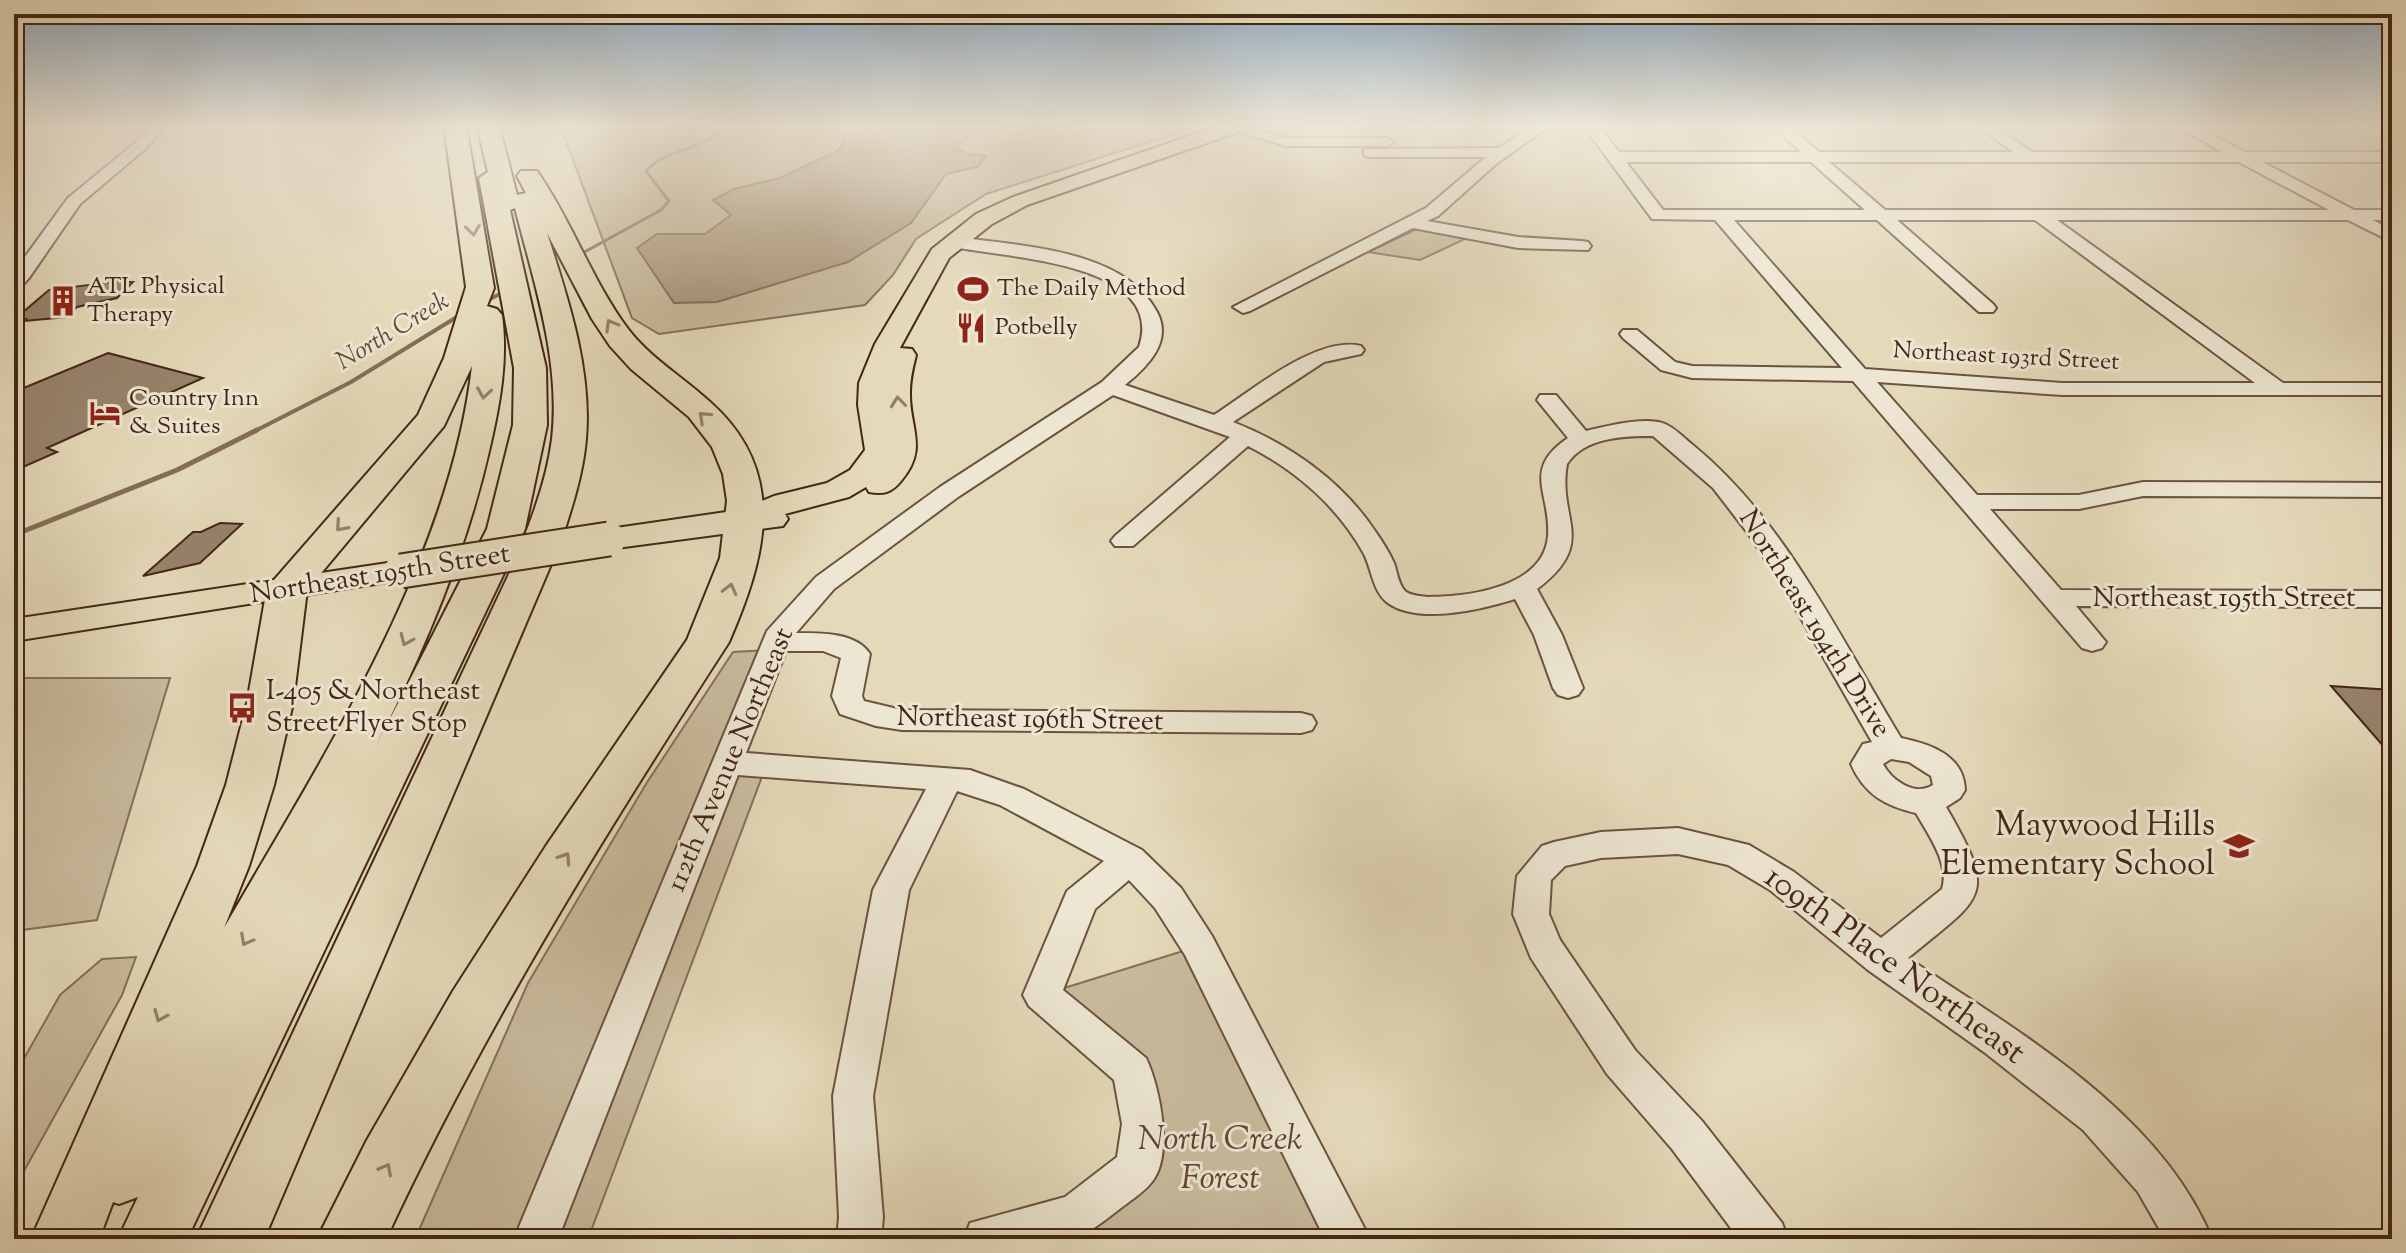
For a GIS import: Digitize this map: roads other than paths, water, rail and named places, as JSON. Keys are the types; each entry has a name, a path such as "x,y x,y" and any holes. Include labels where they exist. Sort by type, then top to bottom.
{"highway":[{"path":"230,1239 529,574 549,523 569,438 565,358 521,283 479,183"},
{"path":"178,1239 353,887 519,532 539,464 544,422 541,360 495,183"},
{"path":"253,1239 514,647 568,507 581,438 580,375 521,283 500,183"},
{"path":"152,1239 456,635 506,529 530,425 530,368 512,183"},
{"path":"84,1239 382,693 423,601 469,467 485,392 490,335 521,283 528,183"},
{"path":"351,1239 459,1033 525,919 708,642 728,600 747,519 747,493 730,447 710,420 635,358 616,334 521,283"},
{"path":"65,1239 213,893 241,812 270,703 287,588 432,419 521,283"}],"main road":[{"path":"956,242 984,219 1029,196 1065,183"},
{"name":"Northeast 195th Street","path":"14,630 609,539 747,519 785,519 819,513 874,490 883,469 872,405 873,383 886,348 940,254 956,242"}],"street":[{"path":"14,283 74,201 92,183"},
{"path":"1243,307 1414,223 1466,183"},
{"path":"1634,183 1658,215 2392,215"},
{"path":"1845,183 1986,308"},
{"path":"2291,183 2392,237"},
{"path":"1720,215 2092,642"},
{"path":"2039,215 2278,389"},
{"path":"1414,223 1538,246 1582,246"},
{"name":"112th Avenue Northeast","path":"536,1239 775,642 794,614 825,583 949,492 1110,387 1134,367 1150,345 1152,326 1142,300 1104,272 1071,261 956,242"},
{"name":"Northeast 193rd Street","path":"1630,334 1668,366 1692,372 1847,373 2062,389 2392,389"},
{"path":"1218,422 1318,357 1354,350"},
{"name":"Northeast 194th Drive","path":"1110,387 1218,422 1286,456 1341,503 1378,557 1395,596 1416,606 1482,600 1522,586 1550,563 1561,535 1552,481 1553,463 1566,448 1596,435 1659,429 1709,471 1738,503 1773,552 1891,748 1881,749 1869,757 1869,771 1874,779 1892,792 1926,801 1958,865 1962,879 1955,899 1881,959"},
{"path":"1548,400 1583,441"},
{"path":"1124,541 1247,435"},
{"path":"1972,502 2079,502 2143,489 2392,490"},
{"path":"1522,586 1548,635 1568,688"},
{"name":"Northeast 195th Street","path":"2055,598 2392,599"},
{"name":"Northeast 196th Street","path":"775,642 827,642 856,654 847,696 851,707 876,716 902,720 1301,723"},
{"path":"727,763 970,781 1012,797 1130,859 1168,898 1199,946 1348,1239"},
{"path":"859,1239 853,1096 888,905 891,890 947,779"},
{"name":"109th Place Northeast","path":"1766,1239 1687,1135 1621,1062 1544,947 1531,914 1534,876 1554,855 1601,845 1678,841 1737,854 1782,881 1881,959 1998,1040 2098,1117 2153,1178 2190,1239"},
{"path":"986,1239 1076,1216 1137,1168 1143,1124 1132,1071 1042,995 1080,901 1130,859"}],"waterway":[{"name":"North Creek","path":"579,255 661,210 669,201 656,183"},
{"name":"North Creek","path":"486,301 508,290"},
{"name":"North Creek","path":"253,432 351,382 465,312"},
{"name":"North Creek","path":"253,432 257,430"},
{"name":"North Creek","path":"14,535 177,470 253,432"}],"place":[{"name":"The Daily Method","path":"973,289"},
{"name":"ATL Physical Therapy","path":"63,301"},
{"name":"Potbelly","path":"971,328"},
{"name":"Country Inn & Suites","path":"105,413"},
{"name":"I-405 & Northeast Street Flyer Stop","path":"242,708"},
{"name":"Maywood Hills Elementary School","path":"2239,846"}],"park label":[{"name":"North Creek Forest","path":"1220,1160"}]}
